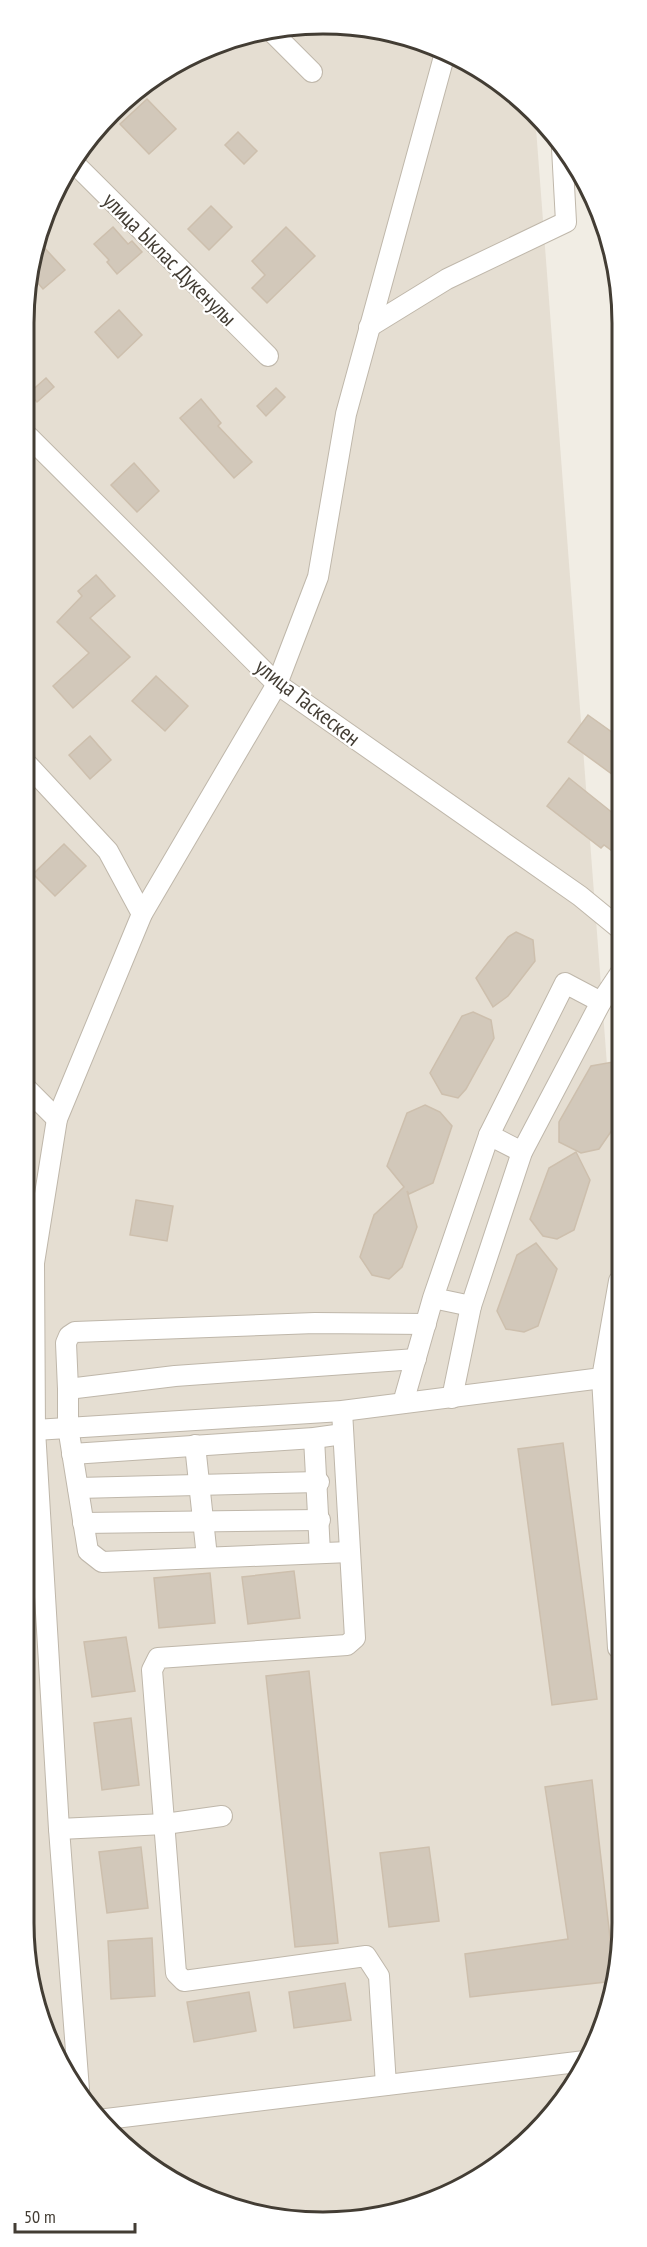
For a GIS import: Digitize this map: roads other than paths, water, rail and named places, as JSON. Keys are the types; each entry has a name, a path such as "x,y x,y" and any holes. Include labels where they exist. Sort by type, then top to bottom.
{"street":[{"path":"278,38 312,72"},
{"path":"34,1263 57,1119 142,914 277,684 318,577 346,414 443,60"},
{"path":"369,327 447,279 566,222 563,161"},
{"name":"улица Ыклас Дукенулы","path":"79,169 268,356"},
{"name":"улица Таскескен","path":"34,441 277,684 580,896 612,921"},
{"path":"34,771 108,851 142,914"},
{"path":"404,1403 433,1298 489,1135 565,983 601,1002"},
{"path":"452,1398 471,1306 522,1152 601,1002 612,986"},
{"path":"34,1096 57,1119"},
{"path":"489,1135 522,1152"},
{"path":"433,1298 471,1306"},
{"path":"612,1321 602,1378 612,1547"},
{"path":"350,1552 102,1562 88,1551 83,1523 68,1427 66,1343 69,1336 75,1332 315,1323 426,1324"},
{"path":"68,1389 175,1376 416,1359"},
{"path":"34,1425 68,1427 342,1410 602,1378"},
{"path":"342,1410 355,1638 347,1645 158,1658 152,1670 176,1972 184,1981 366,1956 379,1976 386,2085"},
{"path":"72,1454 314,1438 343,1434"},
{"path":"314,1438 319,1482 320,1553"},
{"path":"195,1445 207,1557"},
{"path":"34,1481 78,2076"},
{"path":"78,1488 319,1482"},
{"path":"83,1523 320,1520"},
{"path":"59,1829 165,1824 222,1816"},
{"path":"110,2119 577,2062"}]}
